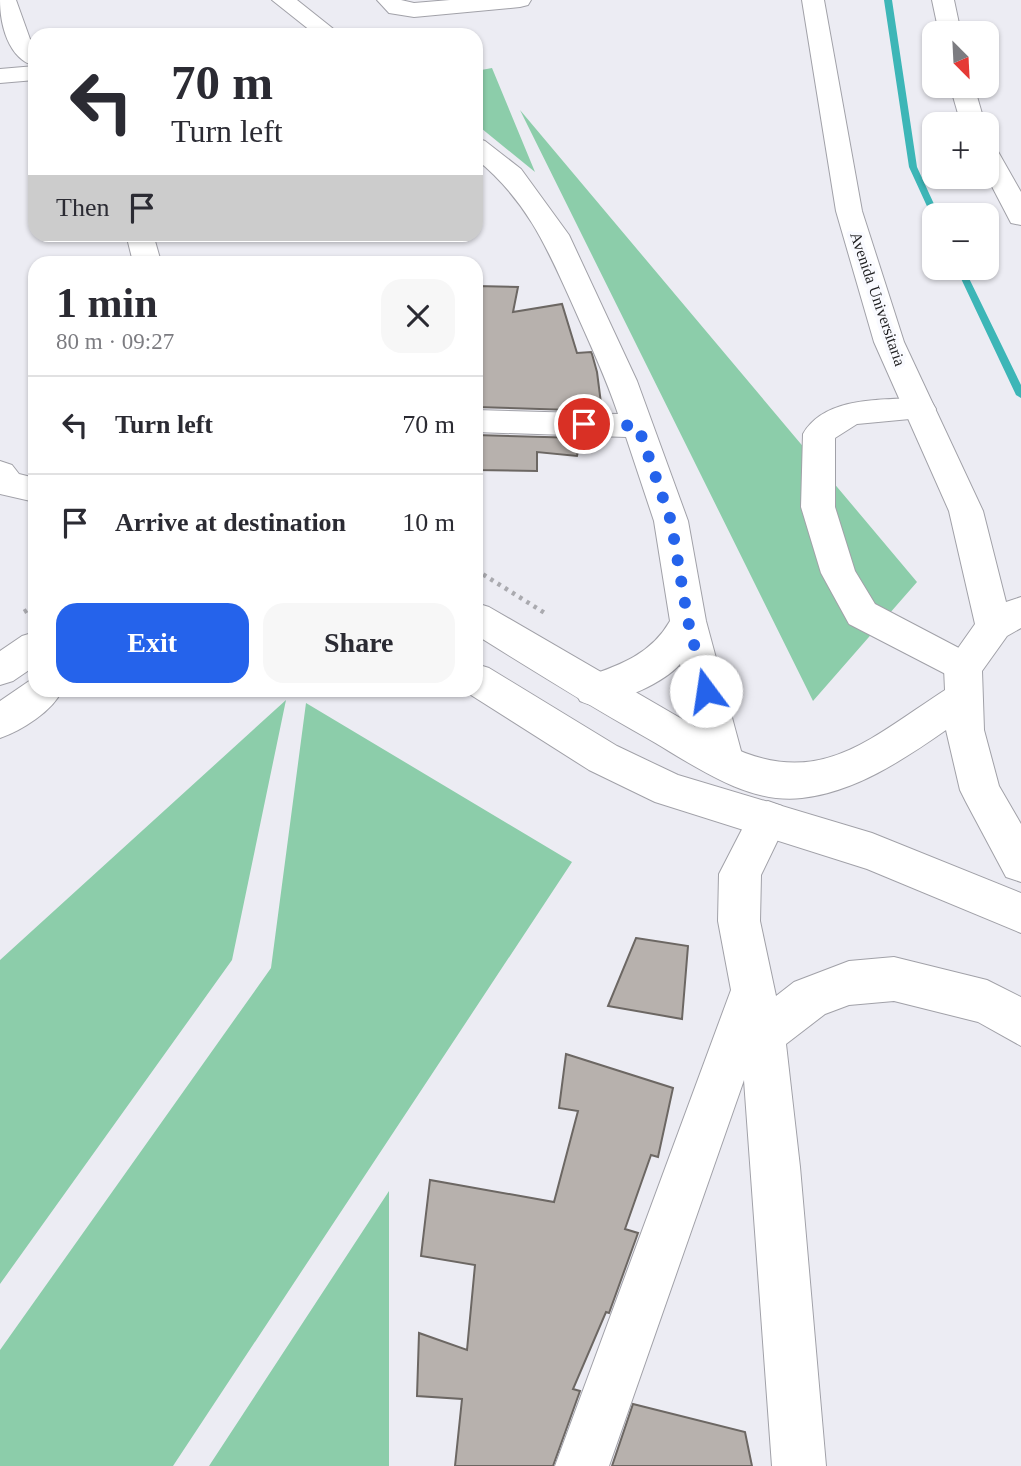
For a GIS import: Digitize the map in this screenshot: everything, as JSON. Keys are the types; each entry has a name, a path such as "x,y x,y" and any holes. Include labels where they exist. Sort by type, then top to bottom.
{"main road":[{"path":"5,0 19,41 28,51"},
{"path":"283,0 321,28"},
{"path":"388,0 397,8 414,10 520,0"},
{"name":"Avenida Universitaria","path":"813,0 849,211 889,342 966,511 1007,619"},
{"path":"943,0 947,21"},
{"path":"0,76 28,74"},
{"path":"483,152 512,175 555,235 622,382 671,521 688,621 724,762"},
{"path":"999,174 1019,210"},
{"path":"920,409 846,415 830,422 819,434 818,507 838,573 862,614 964,683"},
{"path":"483,421 638,426"},
{"path":"0,473 8,484 28,488"},
{"path":"483,621 593,690 724,762 760,776 800,781 872,757 964,683 1007,619"},
{"path":"593,690 635,675 670,652 688,621"},
{"path":"0,670 28,652"},
{"path":"483,683 603,758 669,790 872,852 1021,913"},
{"path":"964,683 965,730 981,790 1021,863"},
{"path":"0,722 34,697"},
{"path":"768,819 740,874 738,921 757,1014 776,1167 799,1466"},
{"path":"757,1014 849,983 894,979 987,1002 1021,1023"},
{"path":"582,1466 757,1014"}],"green space":[{"path":"492,68 535,172 483,130 483,70"},
{"path":"520,110 917,582 813,701"},
{"path":"286,700 232,960 0,1284 0,960"},
{"path":"306,703 572,862 173,1466 0,1466 0,1350 271,968"},
{"path":"389,1191 389,1466 209,1466"}],"building":[{"path":"483,286 518,287 513,312 562,304 577,353 592,354 602,411 483,407"},
{"path":"483,435 581,438 577,456 537,452 537,471 483,470"},
{"path":"636,938 688,946 682,1019 608,1006"},
{"path":"566,1054 673,1088 658,1157 651,1155 625,1229 638,1233 609,1313 606,1312 573,1389 580,1391 553,1466 455,1466 462,1399 417,1396 419,1333 467,1350 475,1265 421,1256 430,1180 554,1202 578,1111 559,1108"},
{"path":"633,1404 745,1432 752,1466 612,1466"}],"waterway":[{"path":"888,0 913,167 930,203"},
{"path":"966,280 1021,395"}],"route":[{"path":"584,424 638,426 671,521 688,621 706,691"}]}
